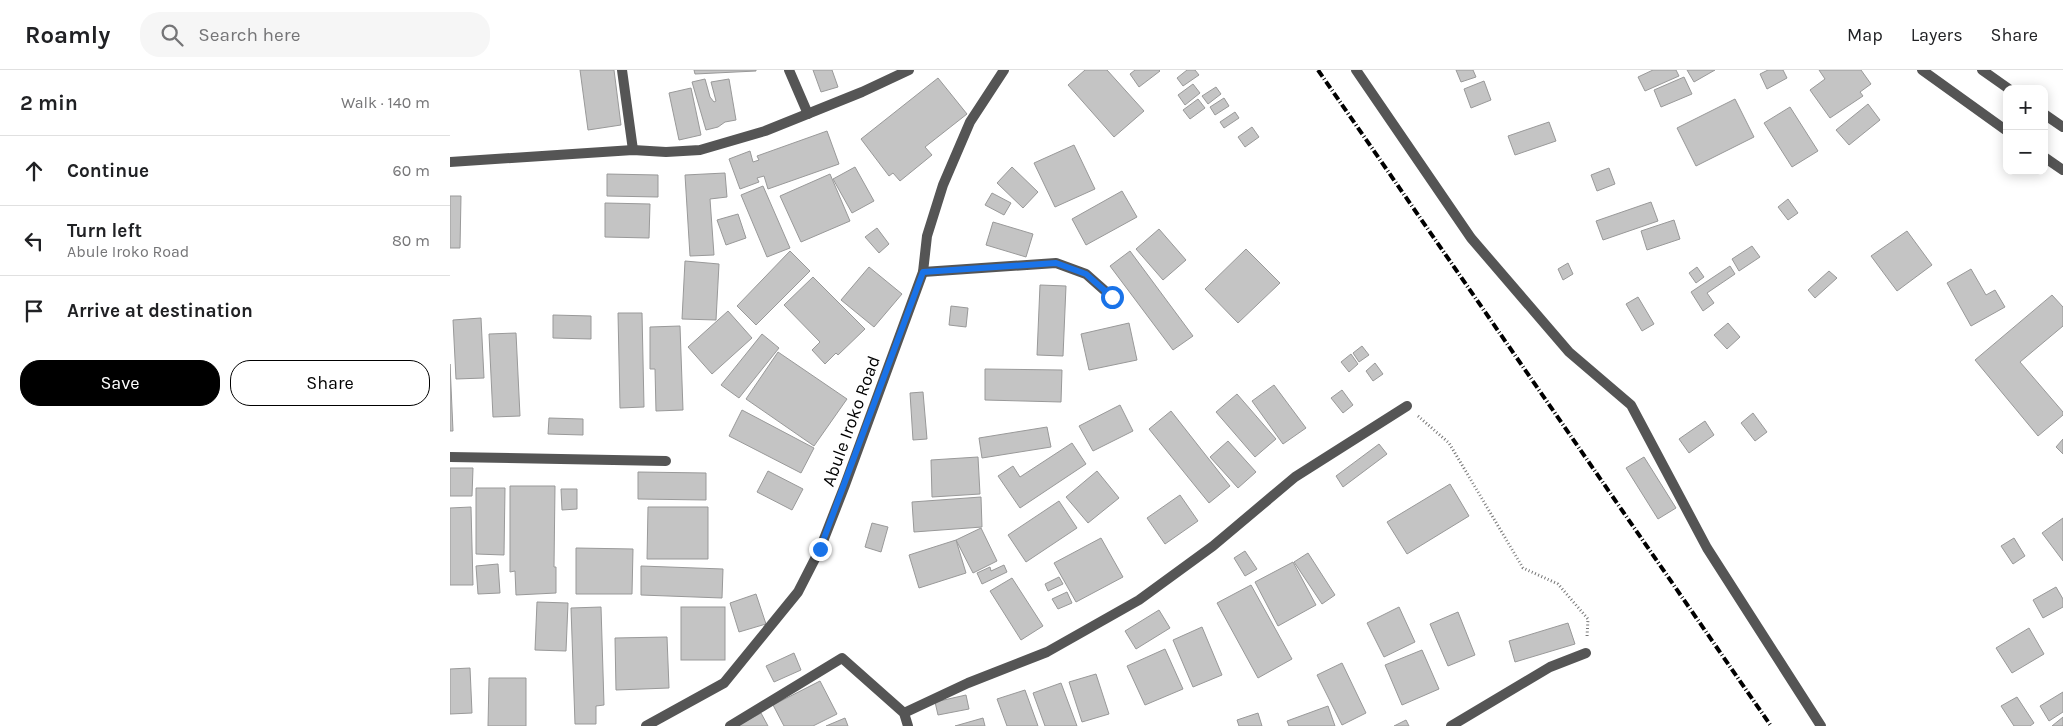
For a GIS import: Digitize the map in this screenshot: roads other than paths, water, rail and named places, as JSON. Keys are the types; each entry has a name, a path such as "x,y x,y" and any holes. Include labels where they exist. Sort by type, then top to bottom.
{"street":[{"path":"622,70 633,150"},
{"path":"789,70 808,114"},
{"path":"450,162 633,150 666,152 700,150 765,131 909,70"},
{"name":"Abule Iroko Road","path":"646,726 724,682 798,592 820,549 842,494 923,272 927,236 943,185 970,122 1004,70"},
{"path":"1356,70 1471,238 1569,352 1631,405 1707,548 1821,726"},
{"path":"1922,70 2006,130"},
{"path":"1982,70 2003,85"},
{"path":"2048,117 2063,127"},
{"path":"2048,160 2063,170"},
{"path":"923,272 1056,263 1086,274 1112,297"},
{"path":"904,713 968,683 1047,652 1139,600 1213,546 1295,477 1407,406"},
{"path":"450,456 666,461"},
{"path":"1451,726 1550,666 1586,653"},
{"path":"730,726 842,658 904,713 908,726"}],"railway":[{"path":"1318,70 1771,726"}]}
